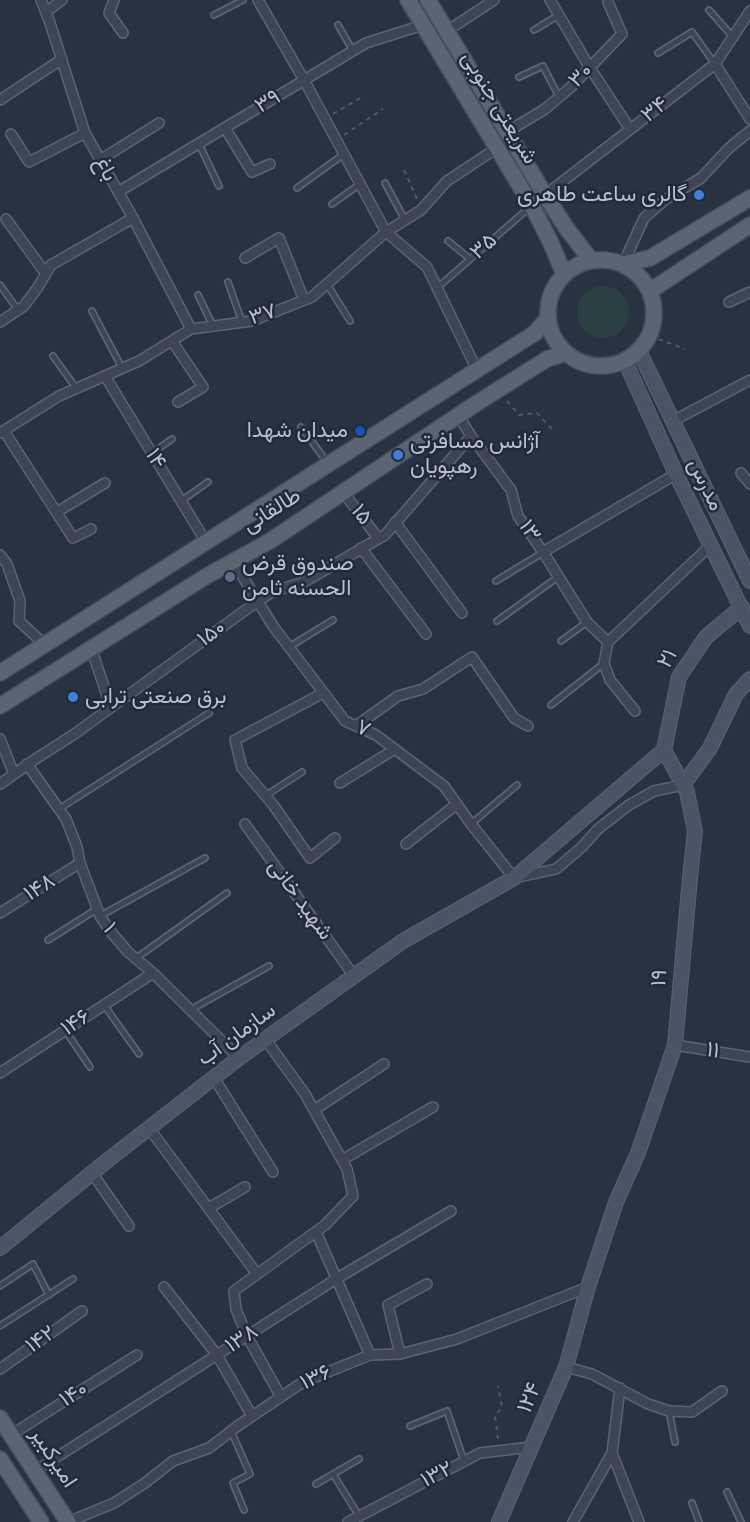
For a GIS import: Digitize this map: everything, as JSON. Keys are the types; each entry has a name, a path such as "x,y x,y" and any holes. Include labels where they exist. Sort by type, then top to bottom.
{"main road":[{"name":"شریعتی جنوبی","path":"408,0 532,206 564,274"},
{"name":"شریعتی جنوبی","path":"428,0 545,195 591,260"},
{"path":"622,264 650,258 750,198"},
{"path":"650,291 750,225"},
{"path":"650,258 665,282"},
{"path":"591,260 607,260 622,264 634,270 644,280 650,291 655,306 650,336 639,351 625,361 610,366 594,366 579,362 566,354 557,344 551,332 548,302 554,287 564,274 576,265 591,260"},
{"name":"طالقانی","path":"0,673 535,333 548,318"},
{"name":"طالقانی","path":"0,706 205,577 270,541 547,359 566,354"},
{"name":"امیرکبیر","path":"0,1418 68,1522"},
{"name":"امیرکبیر","path":"0,1459 41,1522"}],"street":[{"name":"باغ","path":"41,0 85,133 191,329"},
{"path":"46,12 62,0"},
{"path":"114,0 109,13 123,33"},
{"path":"447,32 494,0"},
{"path":"550,0 590,68 630,129"},
{"path":"261,1 386,232 427,267 477,370"},
{"name":"۳۰","path":"507,132 545,109 559,97 622,33 608,2"},
{"name":"۳۴","path":"545,195 715,64 749,14"},
{"name":"۳۹","path":"118,192 366,43 423,25"},
{"path":"0,100 62,59"},
{"path":"715,64 750,119"},
{"path":"100,160 159,123"},
{"path":"225,128 252,172 270,164"},
{"path":"622,264 644,218 666,199 701,178 729,148 750,131"},
{"path":"11,134 29,162 85,133"},
{"name":"۳۷","path":"2,432 59,396 139,361 191,329 252,321 312,297 386,232 421,210 447,181 497,148"},
{"path":"0,322 24,306 51,265 133,218"},
{"path":"6,219 46,274"},
{"path":"245,258 279,238 304,300"},
{"path":"729,302 750,292"},
{"path":"172,341 202,387 178,402"},
{"name":"مدرس","path":"639,351 750,580"},
{"name":"مدرس","path":"625,361 676,474 750,626"},
{"name":"۱۴","path":"105,376 206,542"},
{"path":"673,422 750,380"},
{"name":"۱۳","path":"458,416 511,490 518,516 587,622 608,642"},
{"path":"2,432 73,538 91,529"},
{"name":"۱۵۰","path":"0,784 73,735 258,601 272,592 304,582 385,534 471,436"},
{"path":"741,473 750,484"},
{"path":"543,552 676,474"},
{"path":"57,512 105,483"},
{"name":"۱۵","path":"343,492 378,538"},
{"path":"395,522 462,613"},
{"path":"635,711 610,680 604,663 608,642 711,544"},
{"path":"361,548 426,634"},
{"path":"0,555 7,564 20,601 19,621 44,644"},
{"name":"۷","path":"233,561 273,626 345,721 376,735 444,786 513,878"},
{"name":"۲۱","path":"664,750 679,676 706,637 742,606"},
{"path":"91,648 111,707"},
{"path":"356,726 398,696 423,689 472,657 513,718 528,726"},
{"path":"683,784 710,747 736,694 750,679"},
{"path":"323,693 235,740 242,768 274,806 310,858 335,838"},
{"path":"0,740 14,774"},
{"path":"340,783 395,749"},
{"name":"۱۹","path":"588,1287 616,1202 638,1153 675,1045 695,831 687,792 664,750"},
{"name":"سازمان آب","path":"0,1248 240,1058 403,941 513,878 664,750"},
{"name":"۱","path":"27,764 66,819 98,913 111,932 135,958 240,1058"},
{"name":"سازمان آب","path":"513,878 556,869 582,847 598,829 629,805 654,790 683,784"},
{"path":"406,844 457,804"},
{"name":"شهید خانی","path":"245,824 354,976"},
{"name":"۱۴۸","path":"1,912 80,863"},
{"name":"۱۴۶","path":"0,1073 153,973"},
{"path":"266,1040 305,1094 342,1160 347,1169 353,1196 325,1225 234,1291 236,1309 247,1336 281,1397"},
{"name":"۱۱","path":"675,1045 750,1057"},
{"path":"314,1110 384,1064"},
{"path":"214,1078 273,1172"},
{"path":"342,1160 433,1107"},
{"path":"149,1128 257,1274"},
{"path":"92,1173 129,1226"},
{"path":"208,1208 245,1187"},
{"name":"۱۳۸","path":"34,1471 336,1278 452,1211"},
{"path":"315,1232 370,1355"},
{"path":"400,1353 388,1305 427,1284"},
{"path":"164,1287 217,1355 252,1416"},
{"name":"۱۳۶","path":"68,1522 114,1503 173,1461 209,1448 303,1382 370,1355 400,1353 457,1339 588,1287"},
{"name":"۱۲۴","path":"499,1522 566,1367 588,1287"},
{"name":"۱۴۲","path":"0,1369 82,1311"},
{"name":"۱۴۰","path":"11,1435 137,1355"},
{"path":"566,1367 592,1374 648,1404 669,1411 692,1412 722,1390"},
{"path":"573,1522 612,1453 620,1388"},
{"name":"۱۳۲","path":"348,1522 480,1453 532,1447"},
{"path":"612,1453 639,1522"}],"lane":[{"path":"214,15 243,0"},
{"path":"709,10 733,37"},
{"path":"534,30 559,15"},
{"path":"338,26 353,51"},
{"path":"658,53 692,32 715,64"},
{"path":"519,77 543,66 559,97"},
{"path":"199,144 219,186"},
{"path":"297,188 344,154"},
{"path":"385,183 405,220"},
{"path":"332,204 360,184"},
{"name":"۳۵","path":"437,288 532,206"},
{"path":"448,241 470,259"},
{"path":"228,282 242,322"},
{"path":"327,284 350,321"},
{"path":"0,285 18,310"},
{"path":"198,295 213,326"},
{"path":"92,311 122,368"},
{"path":"52,356 76,388"},
{"path":"301,427 328,464"},
{"path":"152,453 172,439"},
{"path":"182,501 208,482"},
{"path":"496,581 543,552"},
{"path":"497,621 558,577"},
{"path":"289,647 333,620"},
{"path":"561,641 587,622"},
{"path":"551,705 604,663"},
{"path":"59,809 209,712"},
{"path":"265,796 302,772"},
{"path":"471,824 517,785"},
{"path":"48,940 205,858"},
{"path":"135,958 227,893"},
{"path":"190,1010 269,966"},
{"path":"104,1005 139,1054"},
{"path":"65,1030 90,1067"},
{"path":"0,1286 33,1264 49,1295"},
{"path":"0,1326 73,1279"},
{"path":"410,1426 447,1411 464,1461"},
{"path":"669,1411 675,1442"},
{"path":"231,1431 250,1474 233,1483 244,1510"},
{"path":"315,1484 358,1459"},
{"path":"333,1474 359,1516"},
{"path":"727,1492 741,1522"},
{"path":"692,1503 699,1522"}],"path":[{"path":"325,119 362,97"},
{"path":"336,140 382,109"},
{"path":"404,170 421,210"},
{"path":"650,336 685,349"},
{"path":"498,390 519,415 537,413 554,430"},
{"path":"498,1386 502,1407 495,1416 500,1451"}],"green space":[{"path":"598,286 608,286 622,293 629,312 622,331 608,338 598,338 588,334 581,327 577,317 577,307 581,297 588,290"}],"place":[{"name":"گالری ساعت طاهری","path":"699,195"},
{"name":"میدان شهدا","path":"360,431"},
{"name":"آژانس مسافرتی رهپویان","path":"398,455"},
{"name":"صندوق قرض الحسنه ثامن","path":"230,577"},
{"name":"برق صنعتی ترابی","path":"73,697"}]}
